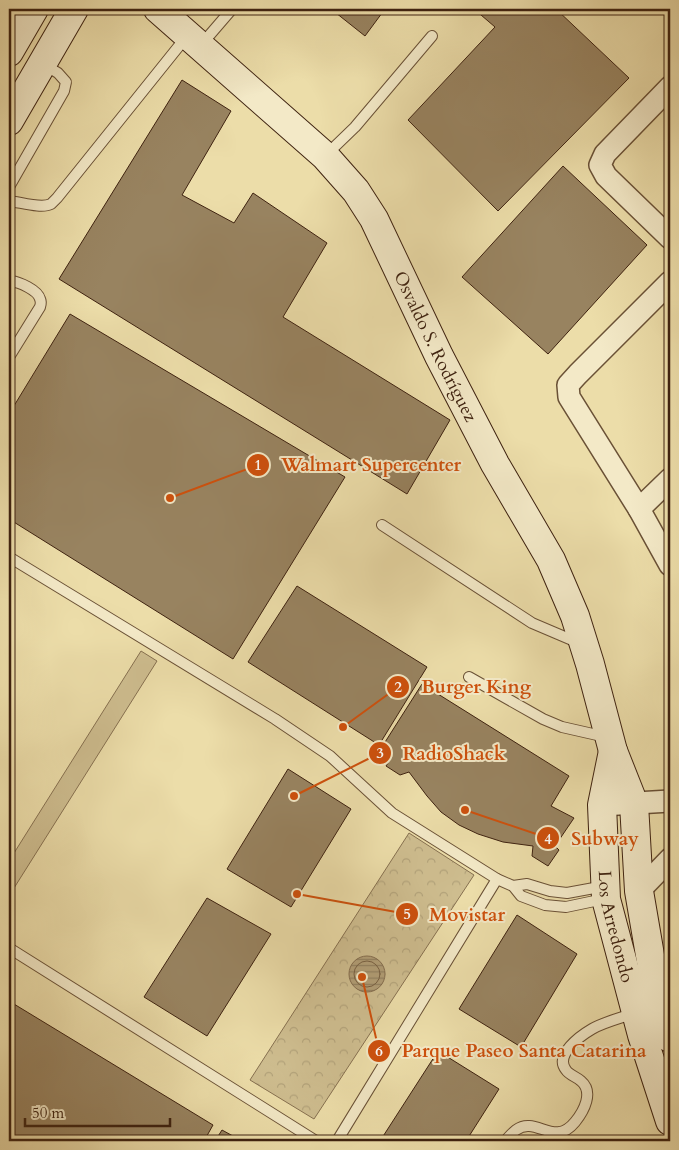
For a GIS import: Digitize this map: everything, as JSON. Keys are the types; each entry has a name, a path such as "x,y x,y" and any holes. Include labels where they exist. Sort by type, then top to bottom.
{"street":[{"path":"9,52 34,9"},
{"path":"9,86 54,9"},
{"path":"9,121 74,9"},
{"name":"Osvaldo S. Rodríguez","path":"158,9 325,156 356,192 374,219 439,356 496,464 551,560 575,616 612,744"},
{"path":"670,87 605,154 600,165 606,176 670,238"},
{"path":"670,282 568,385 570,397 639,509 670,565"},
{"path":"639,509 670,479"},
{"name":"Los Arredondo","path":"612,744 634,804 639,892 652,967 670,1038"},
{"name":"Los Arredondo","path":"612,744 602,805 605,892 642,1035 670,1121"},
{"path":"602,805 670,801"},
{"path":"639,892 670,859"}],"lane":[{"path":"9,201 41,206 50,204 57,198 194,40 232,9"},
{"path":"325,156 355,127 432,36"},
{"path":"9,187 64,91 66,82 58,73 43,63"},
{"path":"9,282 19,282 38,294 41,300 40,307 9,357"},
{"path":"382,526 532,623 584,645"},
{"path":"9,557 276,718 330,756 392,813 497,879 513,886 521,896 545,905 566,906 605,892"},
{"path":"470,677 543,719 612,744"},
{"path":"338,1141 497,879"},
{"path":"513,886 528,884 550,891 567,893 605,892"},
{"path":"9,948 316,1141"},
{"path":"505,1141 516,1130 526,1126 554,1133 566,1130 574,1123 586,1104 588,1093 586,1086 566,1070 563,1064 564,1056 573,1042 592,1029 636,1012"}],"green space":[{"path":"141,651 157,661 9,896 9,861"},
{"path":"409,833 474,875 314,1119 250,1080"}],"water":[{"path":"367,956 380,961 385,974 380,987 367,992 354,987 349,974 354,961"}],"building":[{"path":"331,9 385,9 365,36"},
{"path":"474,9 556,9 629,78 498,211 408,120 495,27"},
{"path":"182,80 231,111 182,195 234,223 253,193 327,243 283,317 450,420 407,494 59,279"},
{"path":"563,166 647,245 548,354 462,277"},
{"path":"70,314 345,477 233,659 9,519 9,414"},
{"path":"297,586 427,667 379,745 248,662"},
{"path":"422,684 569,776 551,806 574,818 555,846 559,850 548,866 532,856 533,846 503,842 478,834 459,825 441,812 409,772 400,775 386,766 392,757 380,750"},
{"path":"288,769 351,809 291,907 227,869"},
{"path":"207,898 271,934 207,1036 144,997"},
{"path":"517,915 577,954 521,1047 459,1009"},
{"path":"9,1001 213,1125 204,1141 9,1141"},
{"path":"438,1051 499,1089 466,1141 380,1141"},
{"path":"222,1130 242,1141 215,1141"}],"place":[{"name":"Walmart Supercenter","path":"170,498"},
{"name":"Burger King","path":"343,727"},
{"name":"RadioShack","path":"294,796"},
{"name":"Subway","path":"465,810"},
{"name":"Movistar","path":"297,894"},
{"name":"Parque Paseo Santa Catarina","path":"362,977"}]}
